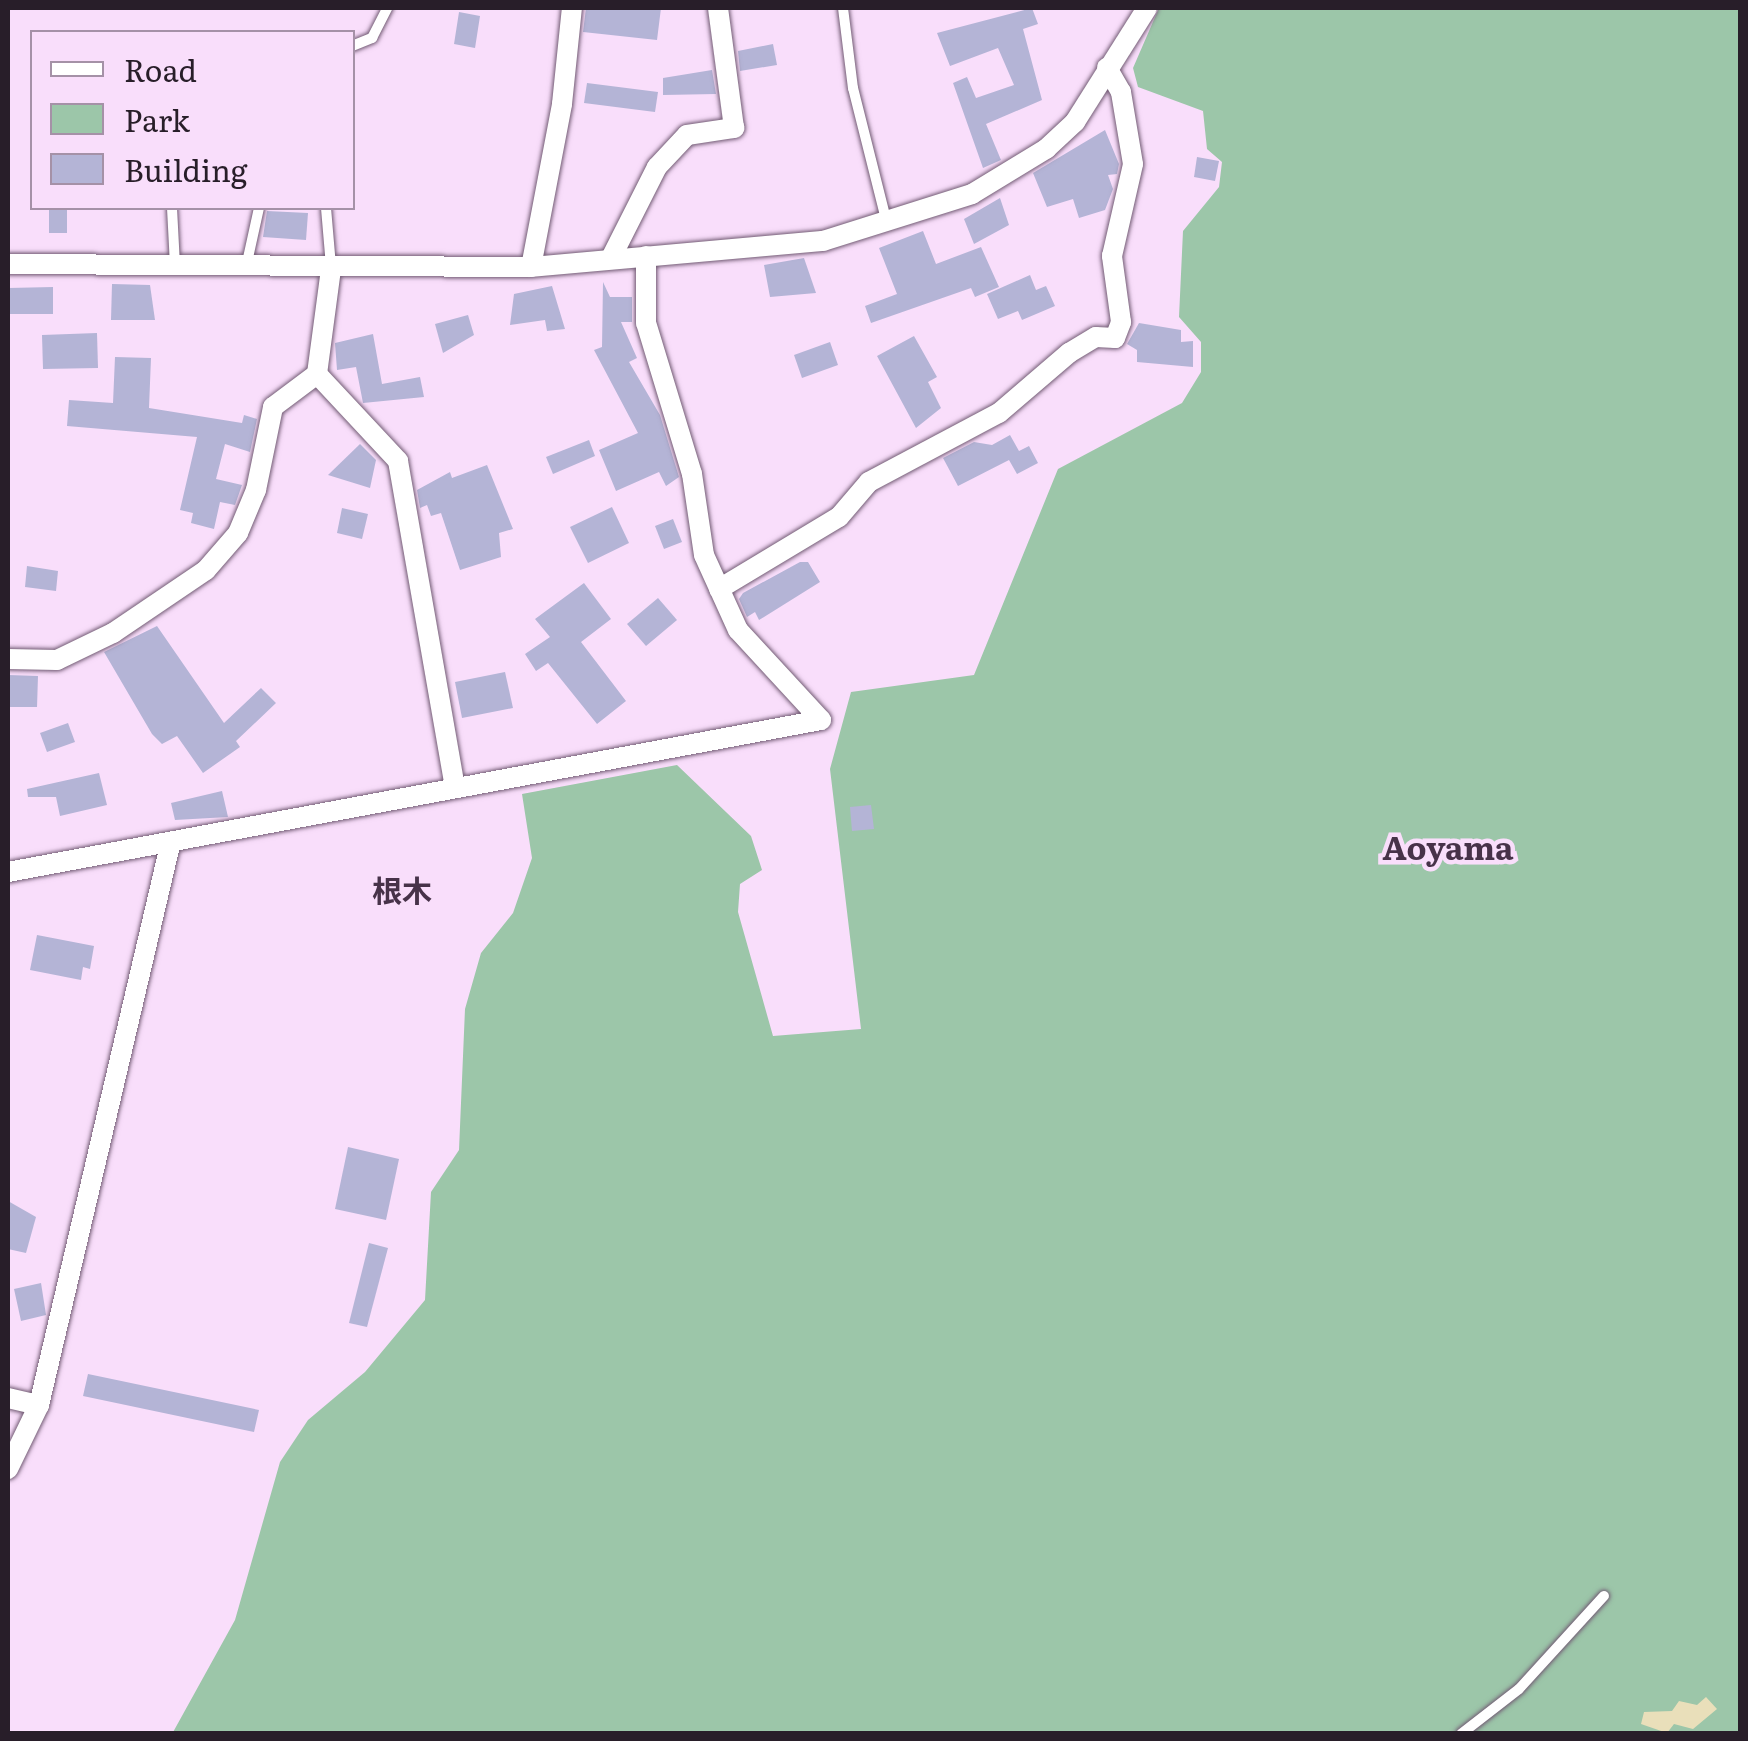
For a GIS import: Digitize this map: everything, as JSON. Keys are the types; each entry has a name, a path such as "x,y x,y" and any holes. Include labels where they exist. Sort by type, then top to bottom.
{"street":[{"path":"531,267 572,8"},
{"path":"611,258 657,166 687,135 734,128 718,8"},
{"path":"8,264 332,269 531,267 823,241 888,224 972,194 1046,149 1075,122 1146,8"},
{"path":"720,589 839,517 870,482 998,413 1069,353 1096,337 1115,338 1121,322 1112,256 1133,164 1122,92 1107,68"},
{"path":"8,872 170,845 455,787 814,726 821,720 809,702 738,630 704,556 692,474 646,323 646,256"},
{"path":"8,659 57,660 113,634 206,570 238,533 250,504 272,407 317,374 332,269"},
{"path":"317,374 398,461 455,787"},
{"path":"8,1469 40,1405 170,845"},
{"path":"8,1398 40,1405"}],"lane":[{"path":"355,45 372,38 388,8"},
{"path":"843,8 853,88 888,224"},
{"path":"172,210 175,266"},
{"path":"246,268 259,210"},
{"path":"326,210 332,269"},
{"path":"1461,1734 1519,1689 1604,1596"}],"green space":[{"path":"1159,8 1740,8 1740,1733 172,1734 235,1620 280,1462 308,1420 365,1372 425,1300 431,1192 459,1150 465,1009 481,953 513,913 532,858 522,794 677,765 751,836 762,870 740,884 738,912 773,1036 861,1029 830,769 851,692 974,675 1058,469 1182,403 1201,372 1201,342 1179,317 1183,231 1219,187 1222,162 1207,149 1203,111 1138,87 1133,68"}],"sand":[{"path":"1706,1697 1717,1709 1693,1729 1674,1724 1667,1733 1641,1724 1644,1712 1672,1711 1679,1701 1697,1705"}],"building":[{"path":"586,8 661,8 657,40 583,32"},
{"path":"1032,8 1038,24 1023,29 1042,100 986,124 1001,160 983,168 953,83 967,77 976,98 1014,85 998,48 950,66 937,33"},
{"path":"459,12 480,16 475,48 454,44"},
{"path":"773,44 777,65 740,71 738,51"},
{"path":"712,70 716,94 663,95 663,78"},
{"path":"587,83 658,92 655,112 584,103"},
{"path":"1105,130 1119,164 1117,174 1108,175 1113,189 1105,210 1079,218 1073,199 1047,207 1033,173"},
{"path":"1197,157 1219,161 1215,181 1194,177"},
{"path":"1000,198 1009,225 974,244 964,219"},
{"path":"49,210 67,210 67,233 49,233"},
{"path":"267,211 308,213 306,240 263,237"},
{"path":"923,231 936,264 981,247 999,287 975,297 971,288 871,323 865,306 897,294 879,248"},
{"path":"804,258 816,293 770,297 764,265"},
{"path":"1030,275 1036,290 1046,286 1055,306 1022,320 1018,311 998,319 987,294"},
{"path":"603,282 610,297 632,297 632,322 621,322 637,358 629,362 660,415 679,477 666,486 659,472 616,491 599,450 638,433 594,350 602,347"},
{"path":"112,284 150,285 155,320 111,320"},
{"path":"552,286 565,329 547,331 545,320 510,325 514,294"},
{"path":"53,287 53,314 8,314 8,288"},
{"path":"468,315 474,335 443,353 435,324"},
{"path":"1139,323 1181,330 1181,342 1193,341 1193,367 1137,362 1137,350 1127,344"},
{"path":"97,333 98,368 43,369 42,335"},
{"path":"373,334 382,384 420,377 424,397 363,403 356,367 337,370 335,343"},
{"path":"914,336 937,377 928,382 941,408 916,428 877,356"},
{"path":"830,342 838,365 802,378 794,355"},
{"path":"115,357 151,358 149,408 242,423 244,415 257,419 250,452 225,444 216,479 242,485 235,505 220,502 214,529 191,523 193,513 180,510 197,437 67,426 69,400 113,403"},
{"path":"1010,435 1019,451 1029,446 1038,463 1017,474 1009,460 958,486 943,458 974,442 992,445"},
{"path":"589,440 595,456 553,474 546,457"},
{"path":"360,444 376,460 370,488 328,475"},
{"path":"487,465 513,529 499,533 501,557 460,570 441,513 431,516 427,505 420,508 417,490 450,472 452,478"},
{"path":"612,507 629,543 588,563 570,527"},
{"path":"342,508 368,514 362,539 337,533"},
{"path":"673,519 682,542 664,549 655,526"},
{"path":"800,562 808,562 820,582 759,620 755,612 747,617 739,599 743,593"},
{"path":"27,566 58,571 56,591 25,587"},
{"path":"584,583 611,619 581,642 626,701 597,724 548,663 536,671 525,654 550,637 535,619"},
{"path":"658,598 677,620 646,646 627,624"},
{"path":"157,626 224,723 261,688 276,703 236,741 240,747 203,773 177,736 162,744 152,734 104,652"},
{"path":"505,672 513,708 462,718 455,682"},
{"path":"8,675 38,676 37,707 8,707"},
{"path":"68,723 75,742 47,752 40,733"},
{"path":"99,773 107,805 60,816 56,797 28,797 27,789"},
{"path":"222,791 228,817 175,820 171,803"},
{"path":"871,805 874,829 852,831 850,807"},
{"path":"37,935 94,946 90,969 83,967 81,980 30,970"},
{"path":"348,1147 399,1159 386,1220 335,1209"},
{"path":"8,1201 36,1217 26,1253 8,1249"},
{"path":"369,1243 388,1248 367,1327 349,1323"},
{"path":"41,1283 46,1315 21,1321 14,1289"},
{"path":"88,1374 259,1410 254,1432 83,1396"}],"district":[{"name":"Aoyama","path":"1448,846"},
{"name":"根木","path":"402,889"}]}
